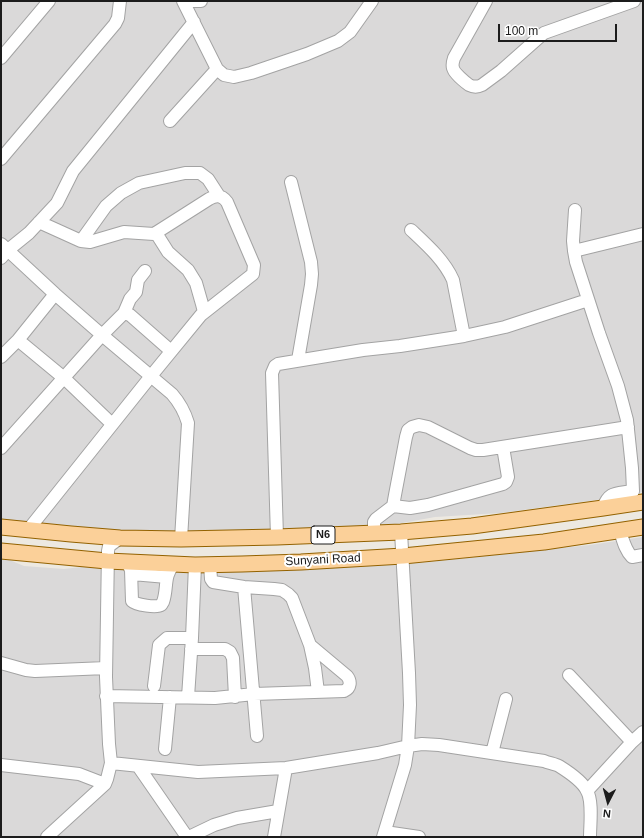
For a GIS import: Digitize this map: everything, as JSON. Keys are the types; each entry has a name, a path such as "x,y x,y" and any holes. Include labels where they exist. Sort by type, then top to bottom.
{"main road":[{"name":"N6","path":"1,527 120,538 181,539 277,537 401,532 472,526 643,502"},
{"name":"Sunyani Road","path":"1,551 108,561 128,568 171,570 202,565 301,562 403,556 544,542 643,528"}],"street":[{"path":"1,58 49,1"},
{"path":"1,159 115,24 118,18 120,1"},
{"path":"201,1 183,1 217,69 224,75 234,77 251,73 338,42 350,32 372,1"},
{"path":"486,1 454,58 453,63 455,72 469,84 474,86 482,85 501,71 544,33 634,1"},
{"path":"181,539 188,423 175,397 3,250 29,233 57,203 73,171 194,22"},
{"path":"170,121 217,69"},
{"path":"81,241 106,206 121,193 139,183 185,173 200,173 208,179 218,196"},
{"path":"291,182 311,262 312,274 298,360"},
{"path":"28,530 112,424 204,312 252,274 254,265 227,202 224,198 218,196 214,196 156,233 151,234 124,232 90,242 81,241 39,222"},
{"path":"575,210 573,241 576,262 618,386 628,427 632,468 638,490 611,495 606,500 603,508"},
{"path":"411,230 432,249 453,280 464,336"},
{"path":"156,233 168,252 188,270 196,282 204,312"},
{"path":"574,251 643,234"},
{"path":"1,448 102,335 124,313 130,299 136,292 138,280 145,271"},
{"path":"1,357 18,340 55,294"},
{"path":"277,537 272,373 275,366 298,360 464,336 505,327 588,300"},
{"path":"124,313 130,315 172,351"},
{"path":"18,340 64,378 112,424"},
{"path":"374,533 374,522 376,519 393,506 406,437 408,430 412,427 419,425 428,427 470,448 483,450 628,427"},
{"path":"393,506 410,508 428,505 504,484 508,477 503,447"},
{"path":"620,531 628,554 632,557 643,555"},
{"path":"401,532 410,693 408,746 403,772 384,834 419,837"},
{"path":"47,837 105,784 111,763 106,696 108,551 109,546 120,538"},
{"path":"202,565 213,582 244,587 274,588 282,590 292,598 310,645 318,692"},
{"path":"188,697 192,643 202,565"},
{"path":"128,568 132,601 137,604 157,606 161,605 164,599 171,570"},
{"path":"244,587 257,736"},
{"path":"154,686 159,645 167,638 225,649 230,652 233,658 235,697"},
{"path":"106,696 215,698 254,694 347,690 349,687 349,679 310,645"},
{"path":"1,663 35,671 106,668"},
{"path":"569,676 632,742"},
{"path":"166,749 170,697"},
{"path":"492,753 506,698"},
{"path":"587,791 643,732"},
{"path":"111,763 198,772 286,768 378,753 422,744 439,745 544,761 558,766 568,772 587,791 590,802 590,837"},
{"path":"1,764 79,774 105,784"},
{"path":"138,766 188,837 214,825 237,818 278,810"},
{"path":"274,837 286,768"}],"shaded area":[{"path":"1,1 643,1 643,492 611,498 501,513 435,517 364,530 173,533 78,529 1,520"},
{"path":"643,537 643,837 1,837 1,559 7,559 24,566 64,569 90,566 219,571 307,570 429,562 590,545"}]}
